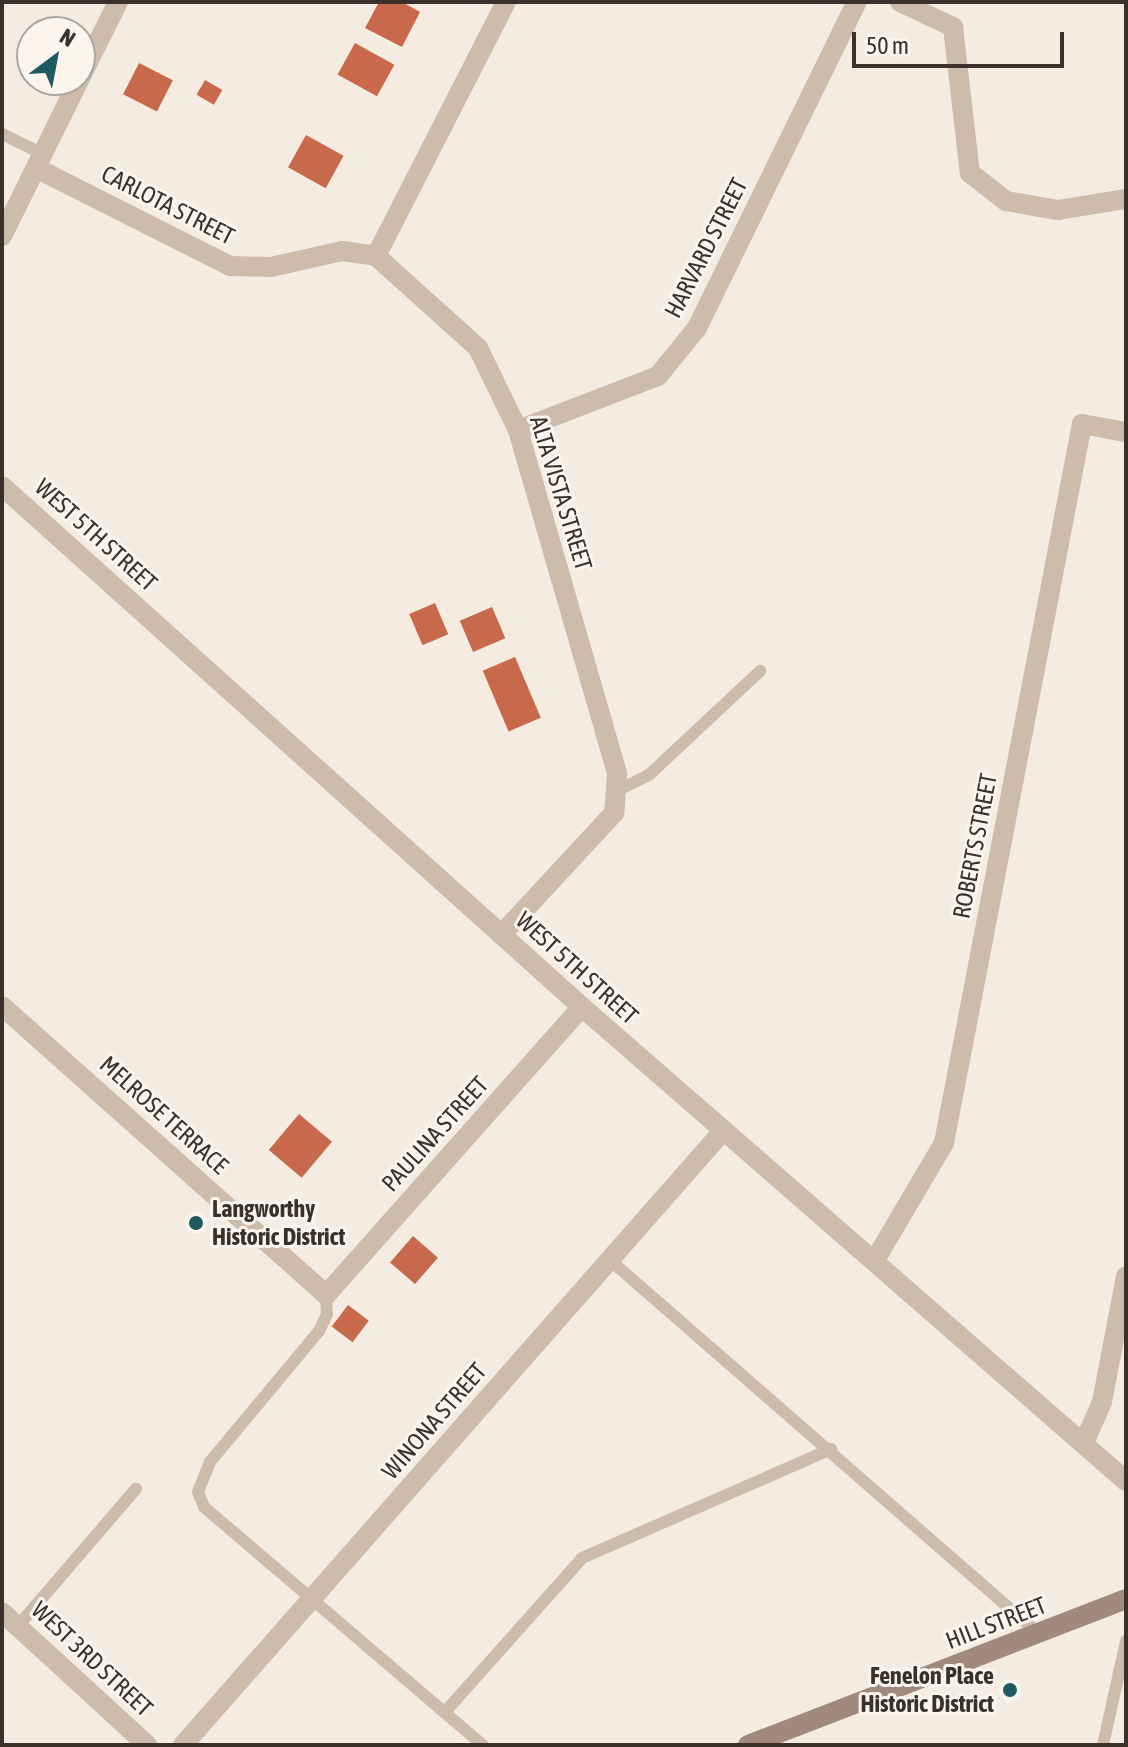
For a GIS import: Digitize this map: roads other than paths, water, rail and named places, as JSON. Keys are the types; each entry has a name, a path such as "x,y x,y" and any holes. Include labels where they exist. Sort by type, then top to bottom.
{"main road":[{"name":"HILL STREET","path":"748,1745 1040,1635 1126,1599"}],"street":[{"path":"96,47 118,2"},
{"path":"376,256 506,2"},
{"name":"HARVARD STREET","path":"518,430 658,376 697,328 857,2"},
{"path":"900,2 953,27 970,173 1006,201 1058,210 1126,199"},
{"path":"2,236 72,96"},
{"name":"CARLOTA STREET","path":"39,161 230,266 271,267 342,251 376,256"},
{"name":"ALTA VISTA STREET","path":"376,256 478,348 518,430 617,774 614,813 501,935"},
{"name":"ROBERTS STREET","path":"875,1260 944,1143 1082,424 1126,432"},
{"name":"WEST 5TH STREET","path":"2,486 582,1007 1126,1481"},
{"name":"MELROSE TERRACE","path":"2,1006 326,1295"},
{"name":"PAULINA STREET","path":"326,1295 582,1007"},
{"name":"WINONA STREET","path":"183,1745 723,1131"},
{"path":"1084,1443 1102,1402 1126,1276"},
{"name":"WEST 3RD STREET","path":"2,1612 147,1745"}],"lane":[{"path":"2,134 39,161"},
{"path":"615,792 650,774 760,671"},
{"path":"610,1260 831,1449 1040,1635"},
{"path":"326,1295 327,1314 319,1331 210,1462 198,1492 204,1507 483,1745"},
{"path":"445,1712 582,1558 831,1449"},
{"path":"18,1626 136,1489"},
{"path":"1103,1745 1126,1641"}],"place":[{"name":"Langworthy Historic District","path":"196,1223"},
{"name":"Fenelon Place Historic District","path":"1010,1690"}]}
